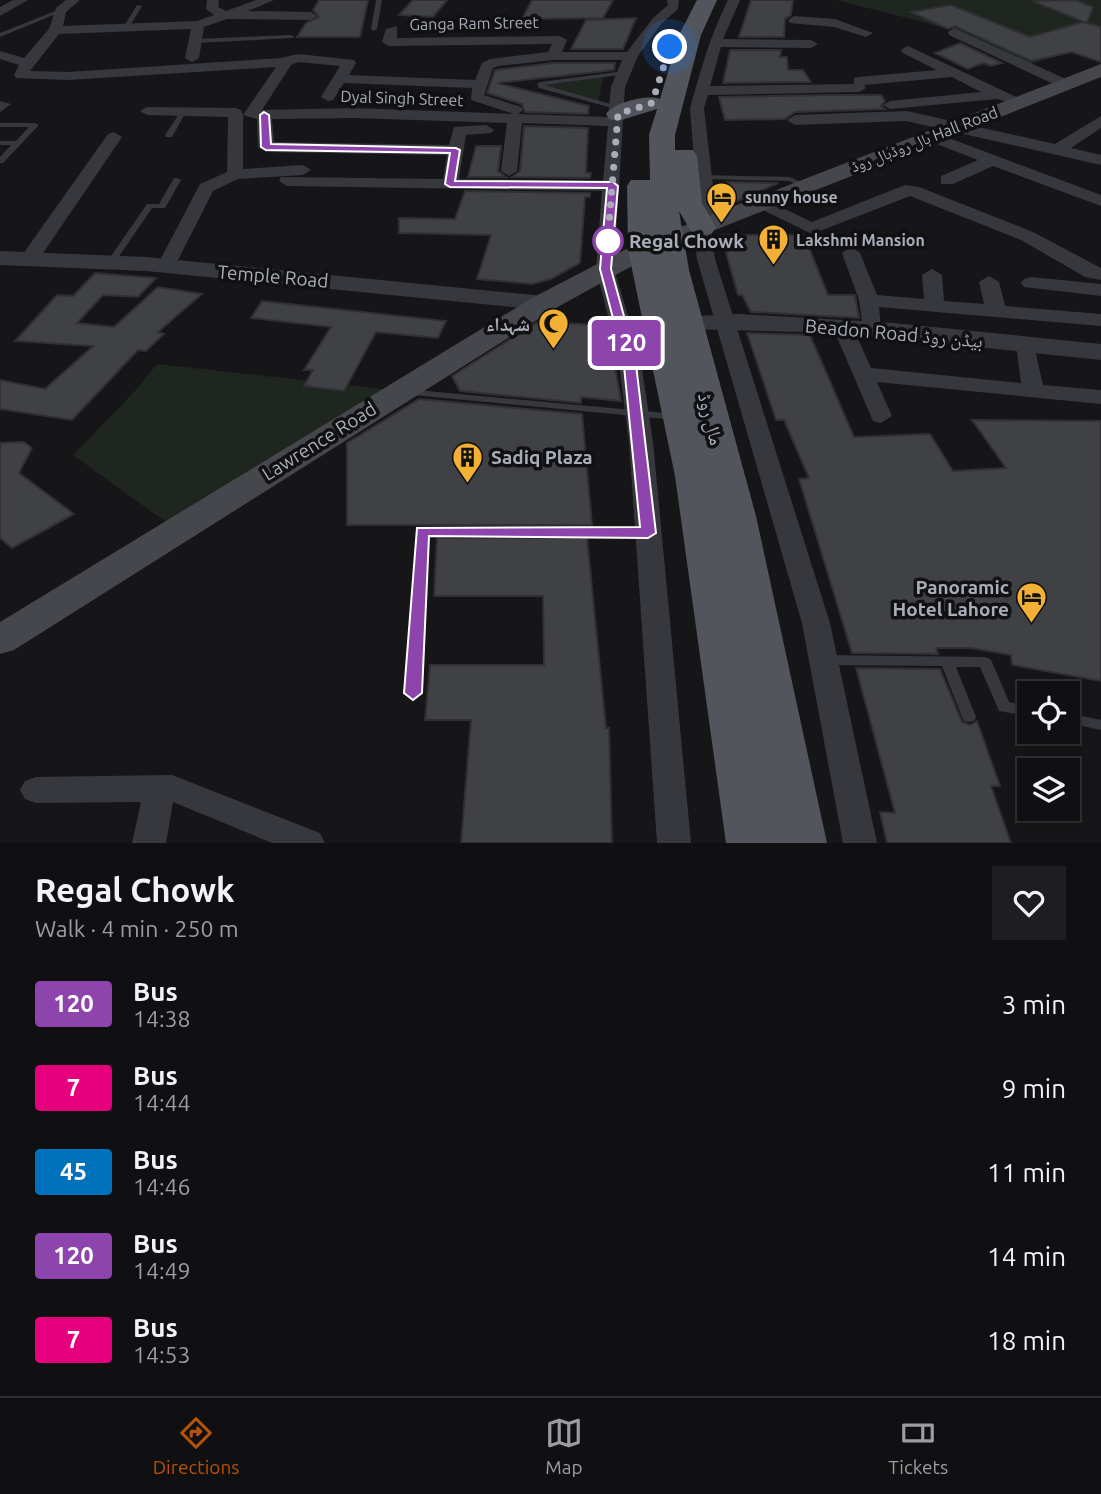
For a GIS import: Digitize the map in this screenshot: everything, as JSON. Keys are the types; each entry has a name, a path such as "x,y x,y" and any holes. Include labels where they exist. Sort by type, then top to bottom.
{"main road":[{"name":"مال روڈ","path":"687,2 690,35 669,118 661,171 687,322 736,516 800,843"},
{"name":"ہال روڈہال روڈ Hall Road","path":"671,239 1101,70"},
{"path":"617,114 669,118"},
{"name":"مال روڈ","path":"671,239 680,417 694,476 753,843"},
{"name":"Lawrence Road","path":"0,640 544,303 605,269 671,239"}],"street":[{"path":"0,12 22,0"},
{"path":"24,69 55,30 60,10 74,0"},
{"path":"214,0 212,9 225,15 311,16"},
{"path":"55,30 198,25 268,0"},
{"path":"734,0 715,43 699,91 669,118 704,177 707,212 671,239 706,259 726,321 816,623 860,843"},
{"path":"674,843 637,415 629,356 605,269 618,87 632,56 657,21 687,2"},
{"path":"786,45 795,15 866,33"},
{"path":"192,58 198,25"},
{"path":"561,40 573,28"},
{"name":"Ganga Ram Street","path":"392,29 389,42 561,40 553,56 632,56"},
{"path":"954,32 1065,84"},
{"path":"312,40 291,60 251,115 264,115 266,147 370,132 425,150 456,150"},
{"path":"715,43 811,44"},
{"path":"908,50 998,95 1020,102"},
{"path":"0,55 24,69 68,76 291,60 345,60 349,63 328,97"},
{"path":"450,184 459,130 520,123 531,115 476,97 487,66 495,62 553,56"},
{"path":"699,91 859,84 954,73"},
{"path":"340,79 480,84"},
{"path":"890,105 998,95"},
{"path":"147,111 236,113 235,174"},
{"name":"Dyal Singh Street","path":"264,115 370,132 433,117 520,123 617,114"},
{"path":"796,120 907,116 946,130 1101,160"},
{"path":"425,150 433,117"},
{"path":"1057,150 1101,121"},
{"path":"509,171 520,123"},
{"path":"946,130 992,160 1101,201"},
{"path":"30,258 114,138"},
{"path":"947,180 992,160"},
{"path":"166,266 206,188 235,174 303,170"},
{"path":"287,181 613,186"},
{"path":"760,204 812,229 905,190 914,191 1010,228 1092,273 1101,274"},
{"path":"851,253 869,300 871,331"},
{"name":"Temple Road","path":"0,258 166,266 544,303"},
{"path":"932,275 935,306"},
{"path":"989,282 996,311"},
{"path":"1031,283 1101,290"},
{"path":"869,300 1101,320"},
{"name":"Beadon Road بیڈن روڈ","path":"687,322 726,321 843,328 1101,352"},
{"path":"843,328 881,416"},
{"path":"1026,345 1033,390"},
{"path":"863,374 1101,397"},
{"path":"36,790 172,788 269,836 308,843"},
{"path":"149,843 160,789"}],"lane":[{"path":"374,29 379,0"},
{"path":"126,28 139,6"},
{"path":"0,35 60,10"},
{"path":"196,41 291,37"},
{"path":"617,114 541,87 540,84 625,73"},
{"path":"169,135 183,112"},
{"path":"0,125 35,125 0,161"},
{"path":"0,143 17,143"},
{"path":"704,177 790,179 805,186"},
{"path":"111,262 150,205 162,206 177,180"},
{"path":"400,391 680,417"},
{"path":"413,693 422,531 648,533"},
{"path":"824,660 985,662 1004,707 1017,709"},
{"path":"947,661 969,717"},
{"path":"1080,721 1101,725"}],"shaded area":[{"path":"836,0 1101,0 1101,63 1071,52 1030,64 958,31"},
{"path":"604,75 598,102 541,87 543,82"},
{"path":"157,364 400,391 177,530 73,455"}],"building":[{"path":"319,0 368,0 360,37 297,37 306,23 319,17 313,10"},
{"path":"413,0 447,0 433,17 399,15"},
{"path":"532,0 613,0 603,18 522,19"},
{"path":"751,0 793,0 791,15 785,19 784,37 739,37"},
{"path":"1075,0 1093,7 1087,23 1032,1"},
{"path":"951,5 1030,37 1083,22 1101,27 1101,62 1072,52 1031,61 955,26 948,29 911,12"},
{"path":"636,18 623,49 571,49 586,20"},
{"path":"960,43 1002,63 991,66 983,63 968,69 935,53"},
{"path":"730,50 781,50 780,57 787,57 788,70 803,70 811,82 723,83"},
{"path":"553,63 615,63 614,70 497,83 589,106 588,114 525,112 522,104 487,93 495,70"},
{"path":"881,95 885,101 881,106 885,109 795,112 785,119 725,120 719,97"},
{"path":"524,126 588,128 586,173 591,173 590,178 512,177 520,171"},
{"path":"476,146 501,146 498,171 506,177 468,177"},
{"path":"727,182 778,183 731,204"},
{"path":"465,191 590,193 590,197 585,197 580,263 551,279 532,284 477,279 491,235 399,233 399,218 455,219"},
{"name":"Lakshmi Mansion","path":"721,235 804,235 828,295 855,295 859,318 751,312 742,295 738,295"},
{"path":"95,273 156,278 138,297 103,295 77,323 114,327 158,287 202,294 158,332 164,334 146,351 138,350 72,420 0,409 0,380 45,389 93,346 15,341 57,295 73,296"},
{"path":"262,301 446,321 438,338 376,332 344,391 304,386 313,370 304,370 331,327 251,318"},
{"name":"شہداء","path":"536,323 608,326 621,401 581,397 581,403 460,391 452,376"},
{"path":"747,333 810,335 854,437 930,434 953,471 1006,468 972,420 1101,421 1101,681 1012,665 1011,655 971,648 936,648 938,654 852,653 799,479 809,478 784,420 776,420"},
{"name":"Sadiq Plaza","path":"419,399 582,414 592,525 347,525 347,443"},
{"path":"24,442 32,448 19,473 74,514 12,548 0,538 0,443"},
{"path":"437,538 587,538 606,728 609,728 612,843 461,843 471,720 425,720 430,665 544,665 543,596 434,596"},
{"path":"856,668 940,669 962,722 970,725 977,721 1000,786 991,786 1011,843 887,843 880,812 895,813"}],"bus line":[{"name":"120","path":"264,115 266,147 456,150 450,184 613,186 605,269 629,356 641,442 648,533 422,531 413,693"}],"place":[{"name":"sunny house","path":"722,224"},
{"name":"Regal Chowk","path":"608,241"},
{"name":"Lakshmi Mansion","path":"773,267"},
{"name":"شہداء","path":"553,351"},
{"name":"Sadiq Plaza","path":"468,484"},
{"name":"Panoramic Hotel Lahore","path":"1032,625"}],"route":[{"path":"608,241 607,248 618,114 652,103 670,47"}]}
